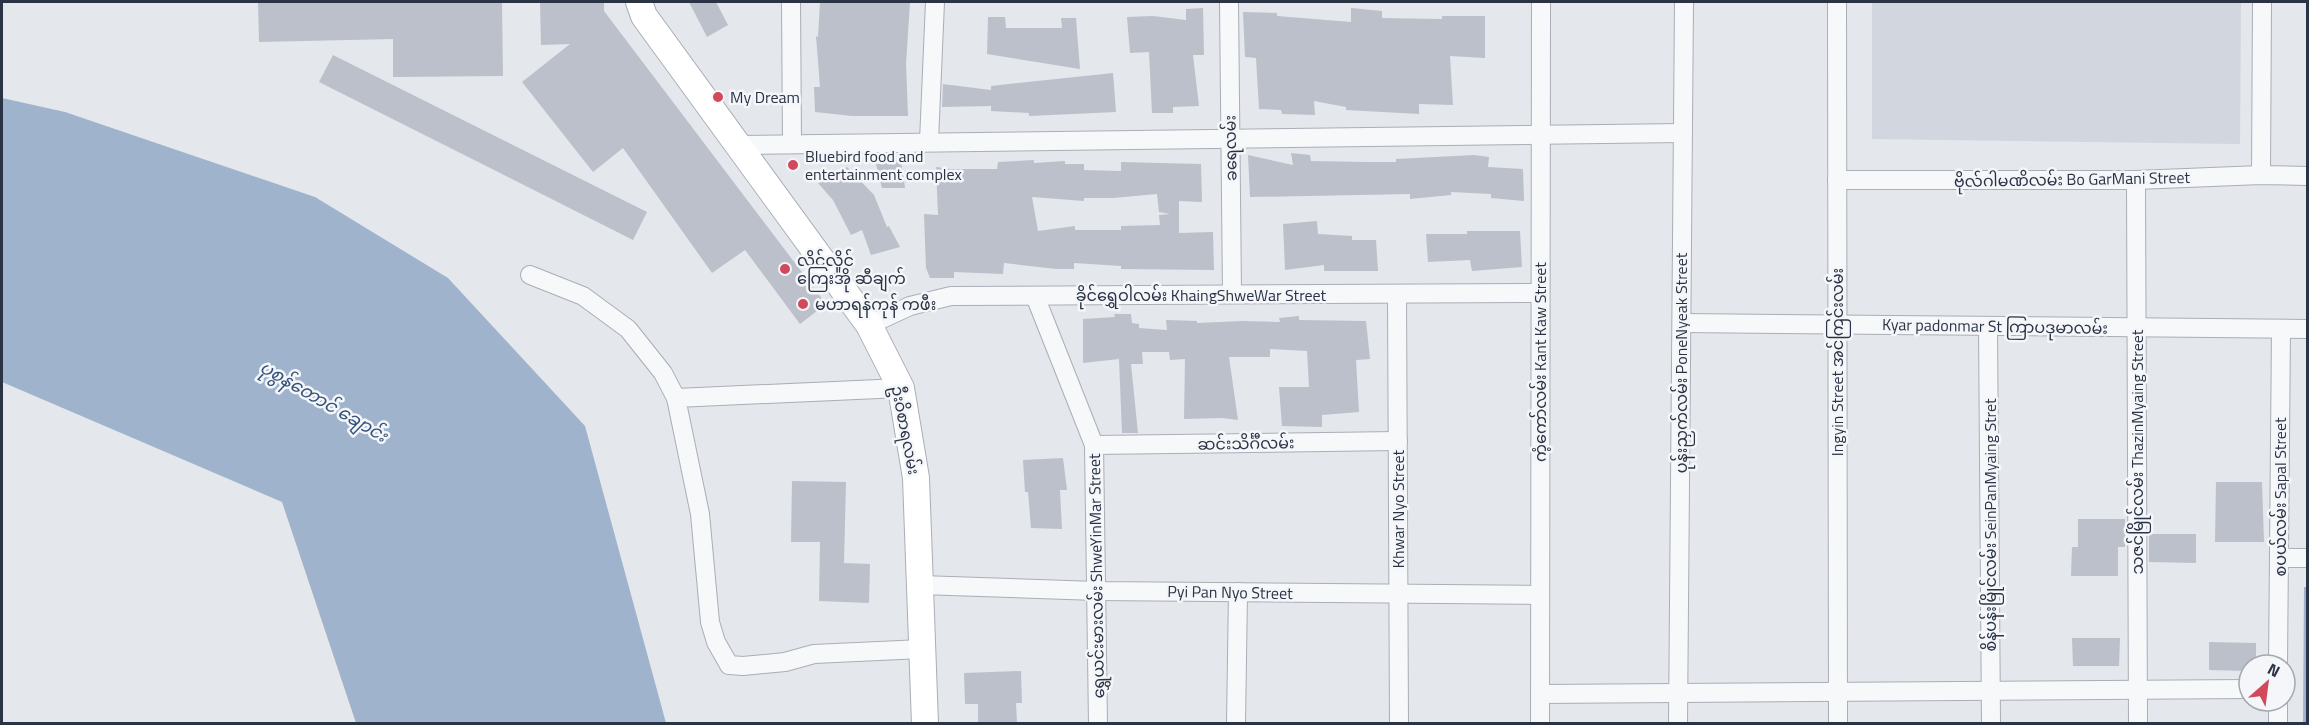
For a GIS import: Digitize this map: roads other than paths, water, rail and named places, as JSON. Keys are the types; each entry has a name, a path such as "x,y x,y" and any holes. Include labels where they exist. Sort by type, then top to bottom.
{"main road":[{"name":"ဦးဝိစာရလမ်း","path":"639,2 644,16 869,325 901,388 916,478 925,723"}],"street":[{"path":"791,2 792,143"},
{"path":"929,141 935,2"},
{"name":"ခရေလမ်း","path":"1229,2 1232,294"},
{"name":"ကံ့ကော်လမ်း Kant Kaw Street","path":"1540,723 1541,2"},
{"name":"ပုန်းညှက်လမ်း PoneNyeak Street","path":"1678,723 1684,2"},
{"name":"Ingyin Street အင်ကြင်းလမ်း","path":"1838,2 1838,723"},
{"path":"2261,175 2262,2"},
{"path":"737,144 1683,133"},
{"name":"ဗိုလ်ဂါမဏိလမ်း Bo GarMani Street","path":"1837,180 2136,180 2261,175 2307,176"},
{"name":"သဇင်မြိုင်လမ်း ThazinMyaing Street","path":"2136,180 2138,723"},
{"path":"530,275 584,296 628,329 663,373 676,398 700,514 710,622 716,642 729,665 785,662 814,654 922,649"},
{"name":"ခိုင်ရွှေဝါလမ်း KhaingShweWar Street","path":"869,325 910,306 951,296 1539,293"},
{"name":"Khwar Nyo Street","path":"1397,294 1399,723"},
{"name":"ရွှေယင်းမားလမ်း ShweYinMar Street","path":"1035,296 1094,445 1098,723"},
{"name":"Kyar padonmar St ကြာပဒုမာလမ်း","path":"1682,323 2307,329"},
{"name":"စိန်ပန်းမြိုင်လမ်း SeinPanMyaing Stret","path":"1988,326 1991,723"},
{"name":"စပယ်လမ်း Sapal Street","path":"2278,653 2281,329"},
{"path":"676,398 901,388"},
{"name":"ဆင်းသိင်္ဂီလမ်း","path":"1094,445 1398,441"},
{"path":"2279,558 2307,558"},
{"name":"Pyi Pan Nyo Street","path":"920,585 1097,591 1540,595"},
{"path":"1236,723 1238,592"},
{"path":"1540,694 2237,688"}],"water":[{"name":"ပုစွန်တောင် ချောင်း","path":"2,98 65,112 315,197 448,278 585,426 666,723 356,723 282,502 2,382"},
{"path":"2304,587 2308,587 2307,724 2303,723"}],"place":[{"name":"My Dream","path":"718,97"},
{"name":"Bluebird food and entertainment complex","path":"793,165"},
{"name":"လှိုင်လှိုင် ကြေးအို ဆီချက်","path":"785,269"},
{"name":"မဟာရန်ကုန် ကဖီး","path":"803,304"}]}
